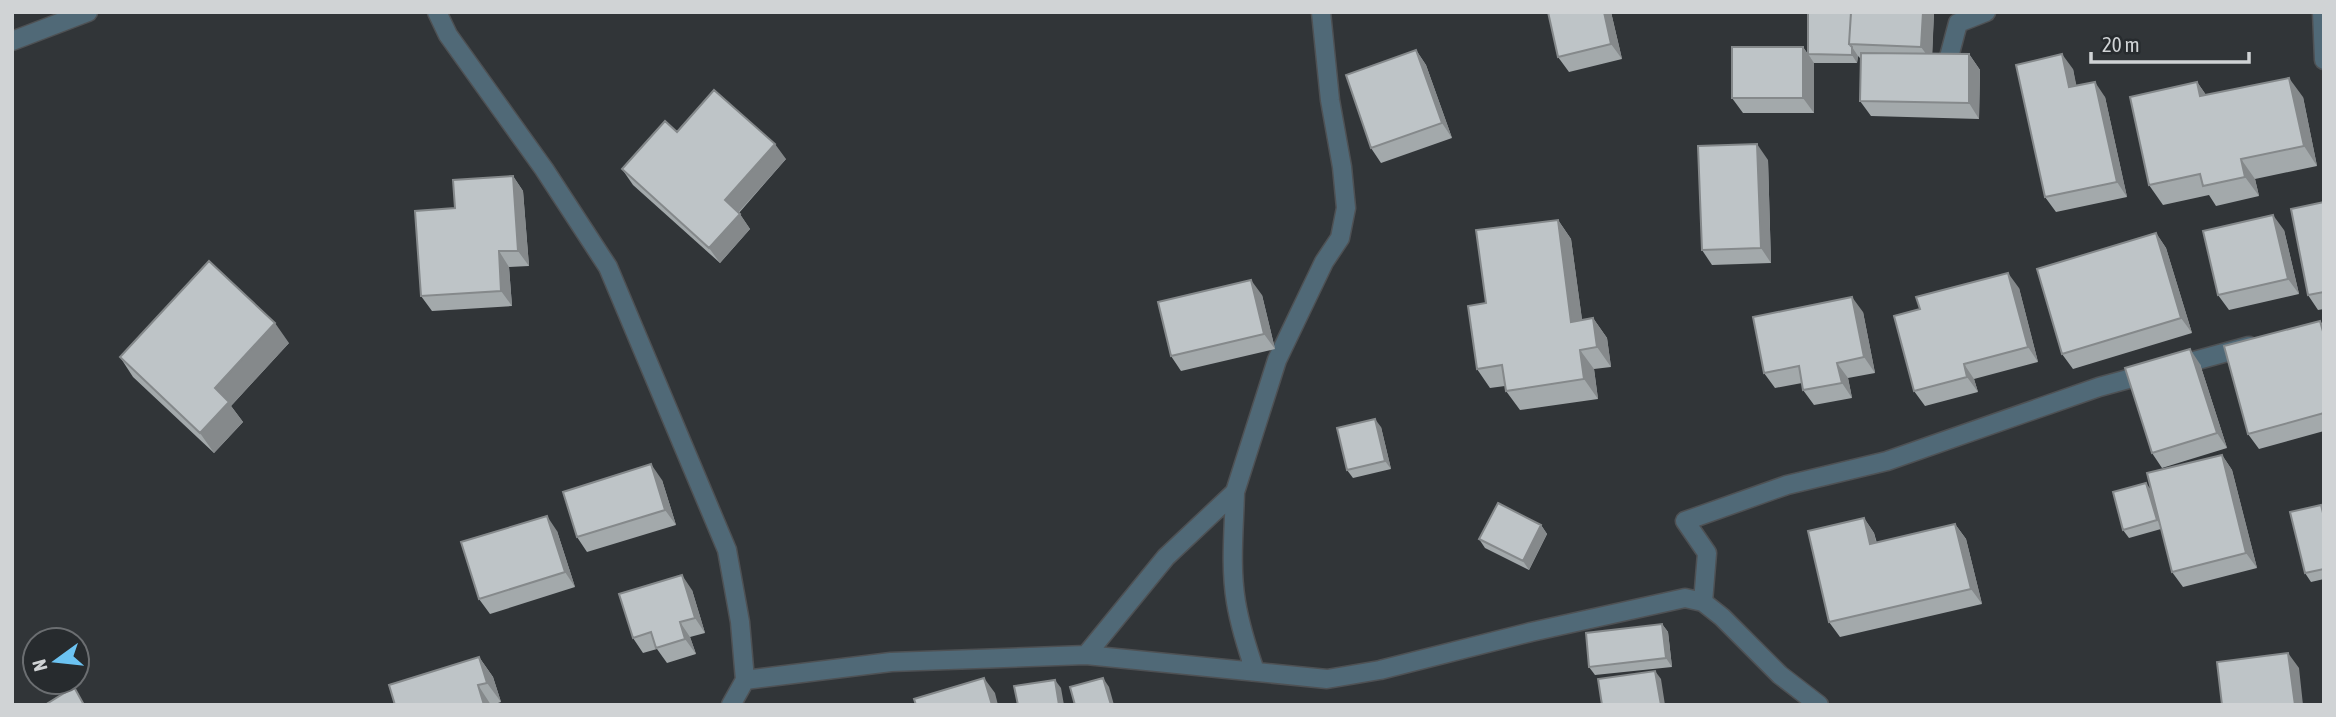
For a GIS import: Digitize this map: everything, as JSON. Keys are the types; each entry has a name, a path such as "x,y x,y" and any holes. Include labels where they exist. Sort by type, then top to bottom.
{"street":[{"path":"12,41 88,12"},
{"path":"437,12 448,35 544,169 608,267 727,550 740,622 745,680 731,705"},
{"path":"1255,671 1241,632 1235,600 1233,561 1236,492 1278,360 1324,262 1340,238 1346,208 1330,100 1321,12"},
{"path":"1949,57 1958,23 1986,12"},
{"path":"2322,12 2324,60"},
{"path":"1703,602 1707,553 1685,521 1787,485 1887,461 2099,387 2271,341"},
{"path":"1086,654 1166,557 1236,492"},
{"path":"745,680 891,662 1086,654 1327,679 1380,670 1531,632 1685,598 1703,602 1722,617 1780,675 1819,705"}],"building":[{"path":"1548,12 1604,12 1611,44 1558,57"},
{"path":"1808,12 1851,13 1849,44 1852,47 1852,55 1808,54"},
{"path":"1851,12 1923,12 1921,47 1849,44"},
{"path":"1732,47 1803,47 1803,98 1732,98"},
{"path":"1416,50 1442,123 1371,148 1346,75"},
{"path":"1861,53 1969,54 1969,103 1860,101"},
{"path":"2062,54 2069,87 2095,82 2117,182 2045,197 2016,65"},
{"path":"2289,78 2304,146 2241,159 2245,177 2203,186 2200,174 2149,185 2130,97 2197,82 2200,96"},
{"path":"714,90 775,144 725,200 740,214 709,248 622,169 665,121 677,132"},
{"path":"1757,144 1761,248 1702,250 1698,146"},
{"path":"513,176 518,251 499,251 501,291 421,296 415,211 455,208 453,180"},
{"path":"2324,202 2324,292 2308,295 2291,209"},
{"path":"2273,215 2288,279 2218,295 2203,231"},
{"path":"1558,220 1571,322 1593,318 1597,347 1580,350 1584,379 1506,391 1502,365 1477,369 1468,306 1486,303 1476,230"},
{"path":"2156,233 2181,318 2062,354 2037,269"},
{"path":"209,261 275,323 215,388 229,402 200,433 120,357"},
{"path":"2008,273 2028,347 1964,364 1967,377 1914,391 1894,316 1920,309 1916,297"},
{"path":"1251,280 1264,334 1171,356 1158,302"},
{"path":"1852,297 1864,357 1837,363 1842,383 1803,390 1799,366 1764,373 1753,317"},
{"path":"2320,321 2324,335 2324,413 2248,434 2224,346"},
{"path":"2190,349 2217,433 2152,453 2125,368"},
{"path":"1375,419 1385,461 1347,470 1337,428"},
{"path":"2222,455 2246,553 2172,572 2147,473"},
{"path":"651,464 665,510 577,537 563,492"},
{"path":"2146,483 2157,520 2123,530 2113,492"},
{"path":"1498,503 1541,525 1523,561 1479,539"},
{"path":"2321,505 2324,517 2324,569 2305,573 2290,512"},
{"path":"547,516 565,572 479,599 461,542"},
{"path":"1864,518 1870,544 1955,524 1971,589 1829,622 1808,531"},
{"path":"682,575 695,618 680,622 685,639 656,648 651,632 633,638 619,594"},
{"path":"1662,624 1666,658 1589,667 1586,633"},
{"path":"2288,653 2295,705 2222,705 2217,662"},
{"path":"479,657 487,683 478,685 484,705 395,705 389,685"},
{"path":"1655,671 1661,705 1602,705 1598,679"},
{"path":"984,678 992,705 916,705 914,699"},
{"path":"1103,678 1111,705 1075,705 1070,687"},
{"path":"1055,680 1059,705 1018,705 1014,686"},
{"path":"60,696 79,696 84,705 45,705"}]}
